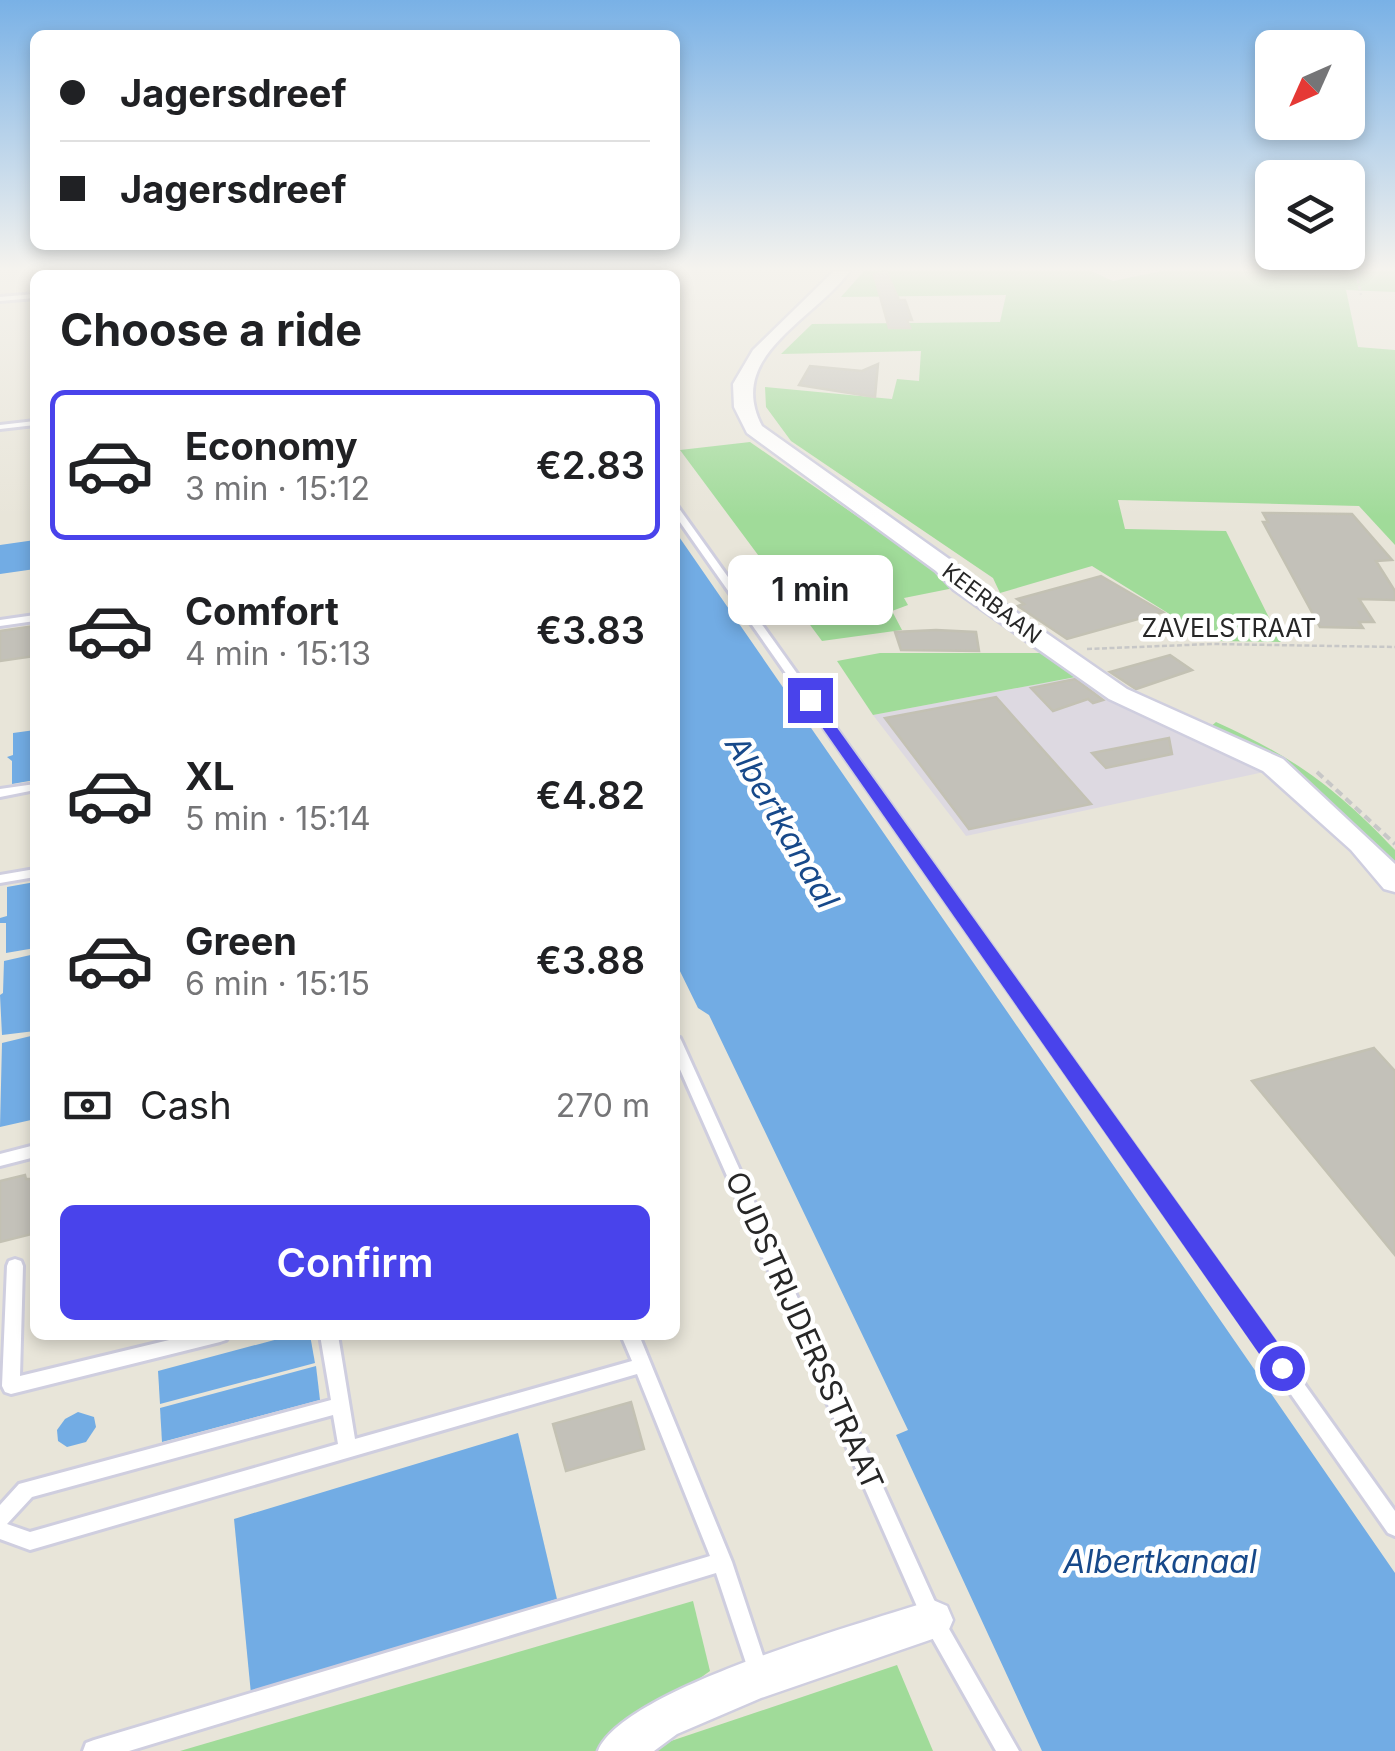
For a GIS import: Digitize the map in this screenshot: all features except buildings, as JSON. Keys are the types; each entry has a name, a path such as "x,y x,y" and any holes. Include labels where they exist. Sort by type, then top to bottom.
{"street":[{"name":"KEERBAAN","path":"761,353 742,384 746,415 754,429 944,566 962,585 1118,694 1273,765 1362,844 1395,882"},
{"path":"619,1751 662,1718 760,1678 934,1620"}],"lane":[{"path":"0,427 30,424"},
{"path":"680,516 1395,1527"},
{"path":"0,623 30,619"},
{"path":"0,793 30,788"},
{"path":"0,879 30,874"},
{"name":"OUDSTRIJDERSSTRAAT","path":"680,1053 934,1620 1008,1751"},
{"path":"0,1160 30,1151"},
{"path":"15,1266 11,1386 200,1340"},
{"path":"330,1340 348,1450"},
{"path":"632,1340 722,1562 760,1678"},
{"path":"0,1530 30,1541 640,1366"},
{"path":"0,1518 26,1490 338,1406"},
{"path":"94,1751 722,1562"}],"path":[{"name":"ZAVELSTRAAT","path":"1093,662 1078,651 1100,646 1212,644 1395,648"},
{"path":"1312,769 1395,844"}],"shaded area":[{"path":"1081,676 1135,708 1264,772 966,836 873,715"}],"green space":[{"path":"921,353 1395,353 1395,545 1359,506 1118,500 1125,529 1226,531 1281,642 1213,641 1092,566 1000,593 993,578 791,441 766,407 765,387 892,399 897,379 919,381"},
{"path":"750,442 959,587 904,598 908,605 892,611 902,630 822,641 680,450"},
{"path":"880,653 1051,653 1081,676 873,715 837,661"},
{"path":"1216,722 1269,748 1333,791 1395,850 1395,869 1343,813 1296,773 1209,728"},
{"path":"693,1601 710,1671 599,1751 180,1751"},
{"path":"897,1665 933,1751 656,1751 668,1742"}],"water":[{"name":"Albertkanaal","path":"680,538 1395,1573 1395,1751 1042,1751 896,1435 908,1430 709,1015 698,1008 680,971"},
{"path":"30,541 30,570 0,574 0,545"},
{"path":"30,731 30,781 12,784 12,761 7,757 13,755 13,733"},
{"path":"30,883 30,949 6,953 6,923 0,923 0,918 7,916 7,887"},
{"path":"30,955 30,1032 2,1035 0,995 4,961"},
{"path":"30,1036 30,1120 0,1127 2,1043"},
{"path":"274,1340 311,1340 315,1363 160,1404 158,1371"},
{"path":"316,1366 320,1400 162,1442 160,1408"},
{"path":"78,1412 94,1417 96,1427 86,1442 67,1447 58,1441 57,1430 65,1419"},
{"path":"518,1433 557,1599 251,1694 234,1519"}],"route":[{"path":"810,700 1282,1368"}]}
